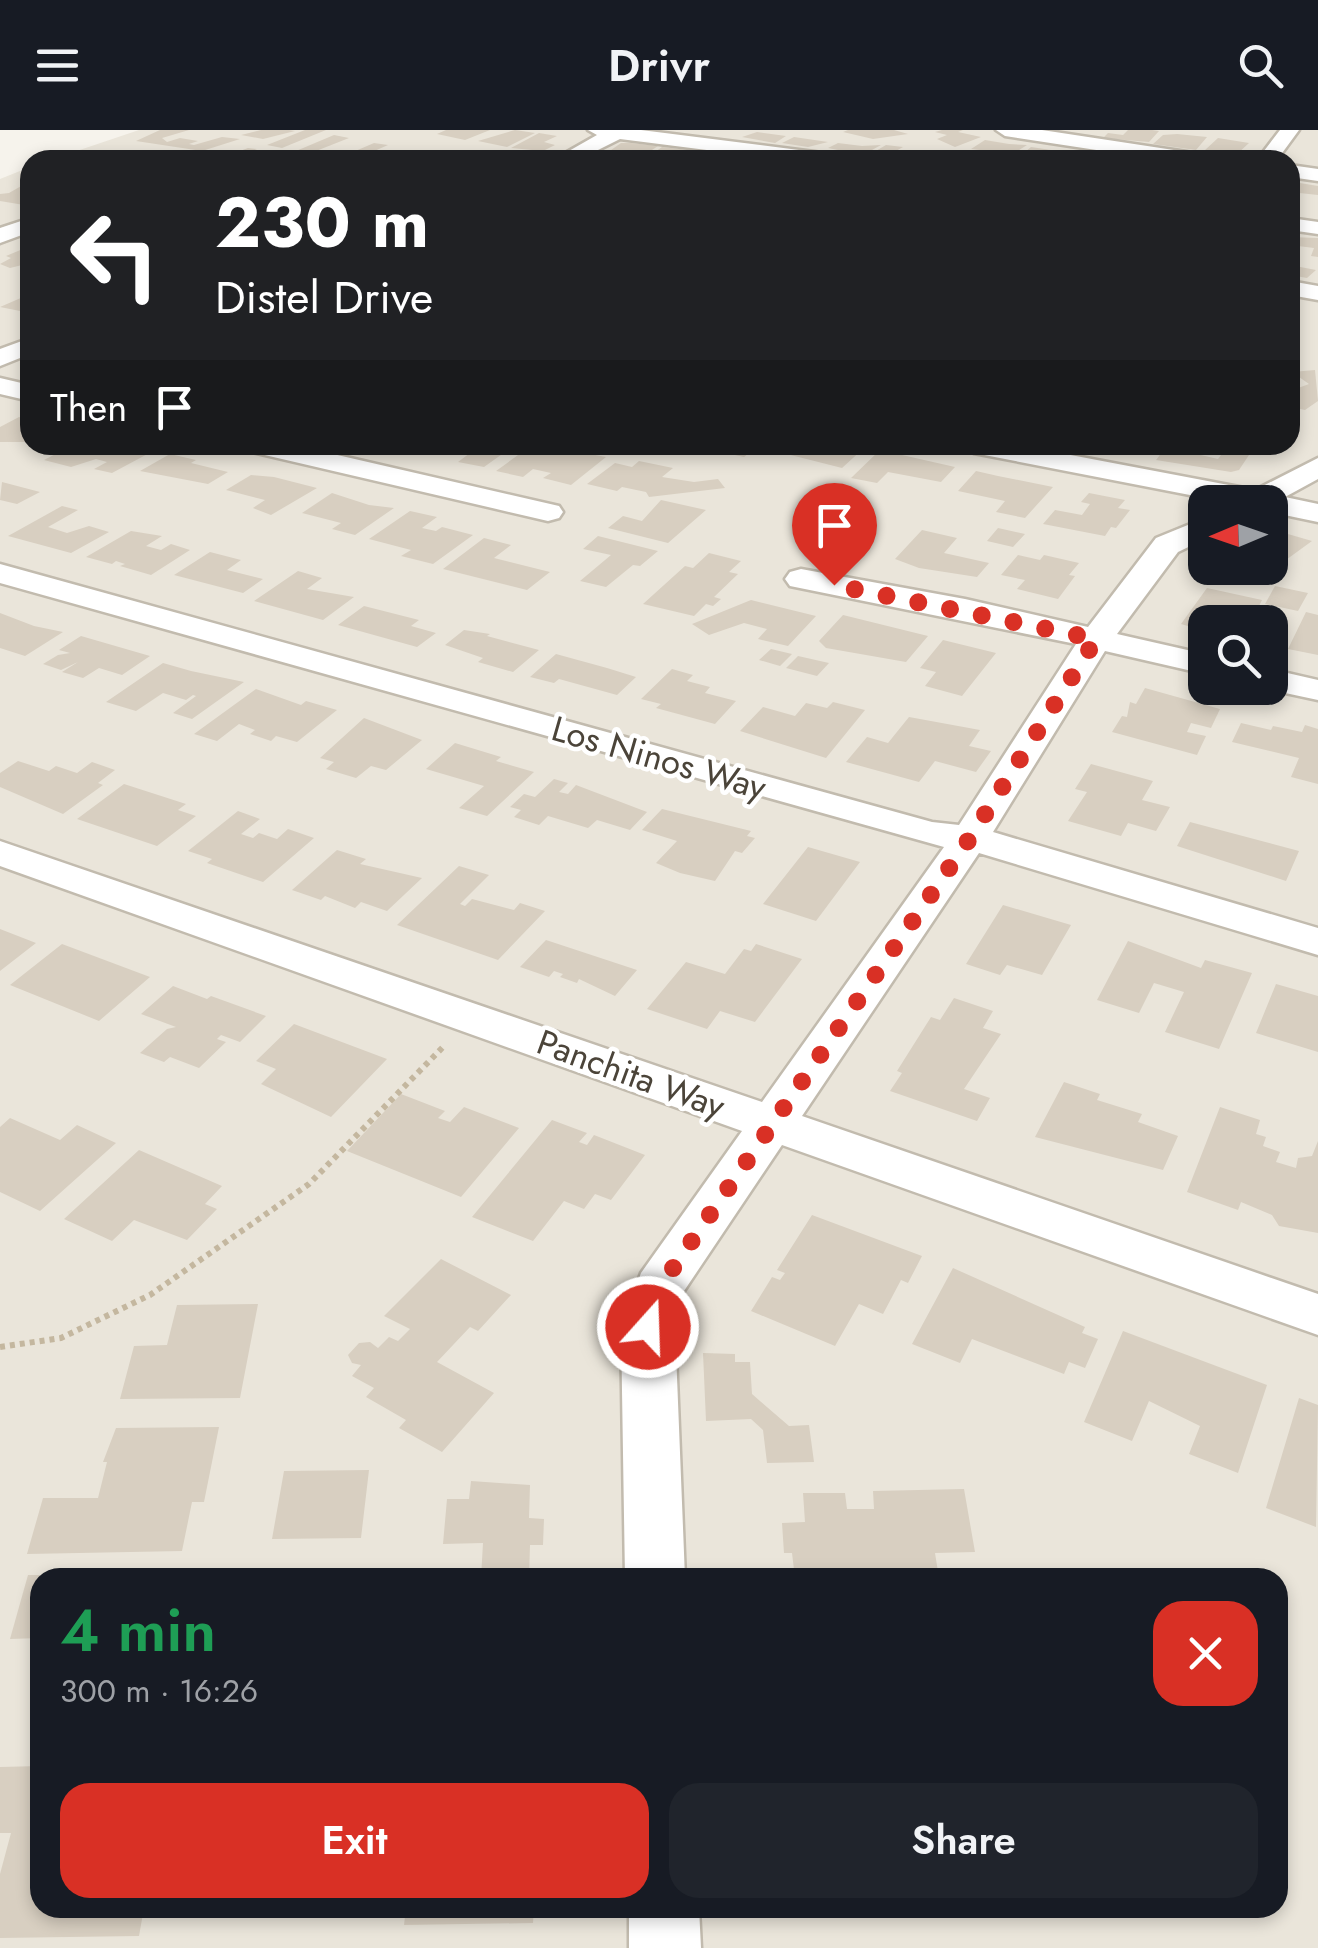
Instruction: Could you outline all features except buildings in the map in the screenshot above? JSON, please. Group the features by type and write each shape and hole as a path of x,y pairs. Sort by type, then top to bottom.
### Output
{"street":[{"path":"598,130 758,150"},
{"path":"1005,130 1090,150"},
{"path":"1275,150 1290,130"},
{"path":"583,150 621,131"},
{"path":"301,455 548,512"},
{"path":"1025,455 1188,487"},
{"path":"1288,486 1318,467"},
{"path":"1288,507 1318,514"},
{"path":"654,1568 648,1327 651,1306 660,1287 970,838 1096,639 1167,545 1188,535"},
{"name":"Los Ninos Way","path":"0,573 928,834 970,838 1318,942"},
{"path":"801,579 965,609 1188,660"},
{"path":"1288,683 1318,690"},
{"name":"Panchita Way","path":"0,853 1318,1315"},
{"path":"664,1918 665,1948"}],"path":[{"path":"0,1347 61,1338 150,1295 309,1184 472,1017"}],"shaded area":[{"path":"139,130 1318,130 1318,1948 0,1948 0,179 20,171 20,455 1300,455 1300,150 80,150"}],"route":[{"path":"648,1327 651,1306 660,1287 970,838 1096,639 834,585"}]}
